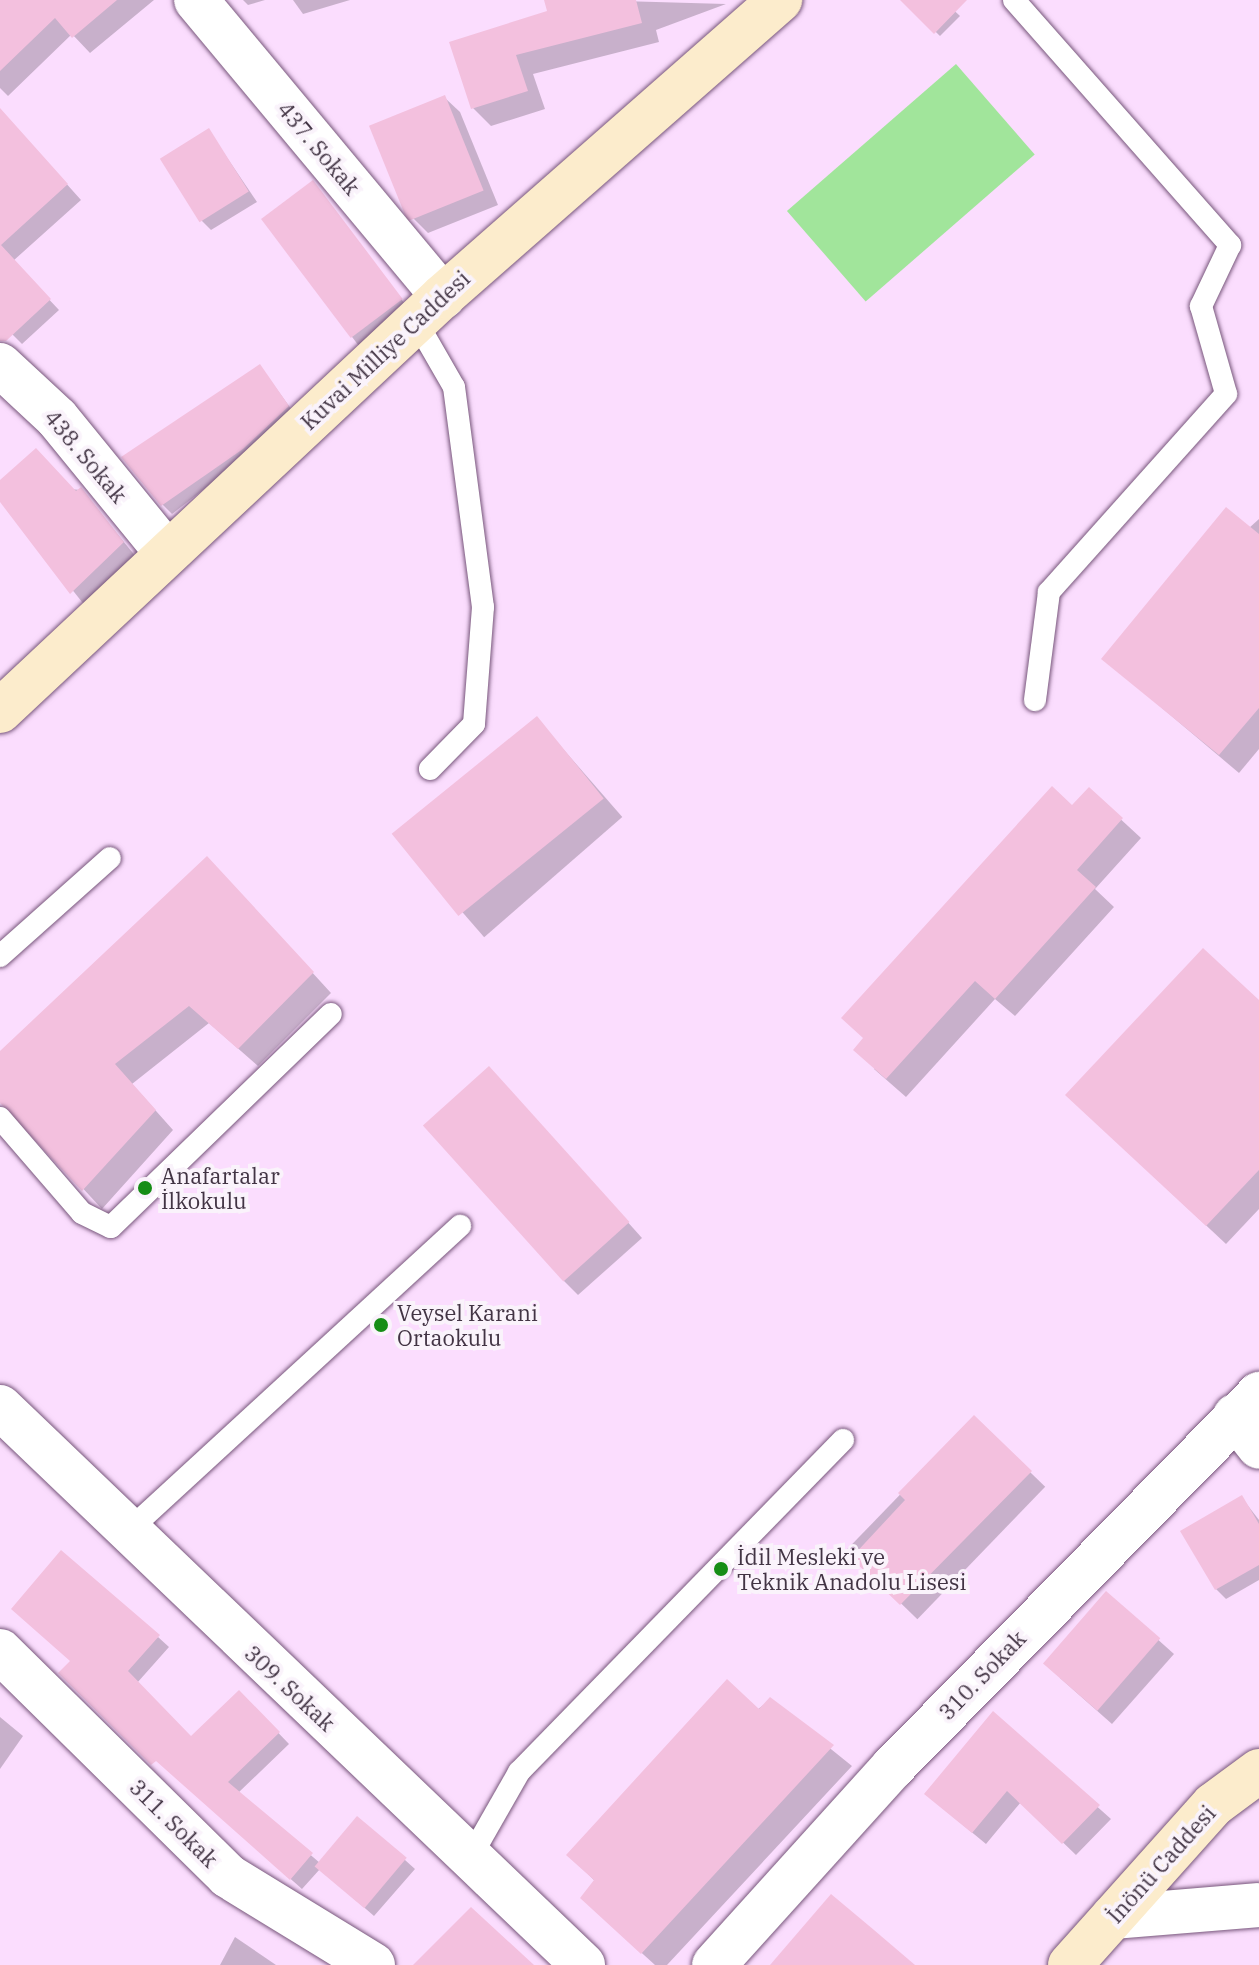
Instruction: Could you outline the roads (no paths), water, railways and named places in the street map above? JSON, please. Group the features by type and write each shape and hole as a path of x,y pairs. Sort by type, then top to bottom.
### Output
{"street":[{"name":"437. Sokak","path":"196,0 429,308"},
{"name":"Kuvai Milliye Caddesi","path":"0,711 429,308 780,0"},
{"name":"438. Sokak","path":"0,365 57,418 167,553"},
{"name":"309. Sokak","path":"0,1407 126,1533 583,1965"},
{"name":"310. Sokak","path":"714,1965 893,1767 1251,1419"},
{"name":"311. Sokak","path":"0,1651 228,1876 373,1965"},
{"name":"İnönü Caddesi","path":"1070,1965 1213,1805 1259,1771"},
{"path":"1113,1917 1259,1905"}],"lane":[{"path":"1014,0 1230,245 1201,306 1226,394 1049,592 1035,700"},
{"path":"429,308 454,387 483,607 474,724 430,769"},
{"path":"0,956 110,858"},
{"path":"0,1118 82,1213 111,1227 331,1014"},
{"path":"126,1533 460,1226"},
{"path":"470,1858 519,1772 843,1440"}],"place":[{"name":"Anafartalar İlkokulu","path":"145,1188"},
{"name":"Veysel Karani Ortaokulu","path":"381,1325"},
{"name":"İdil Mesleki ve Teknik Anadolu Lisesi","path":"721,1569"}]}
